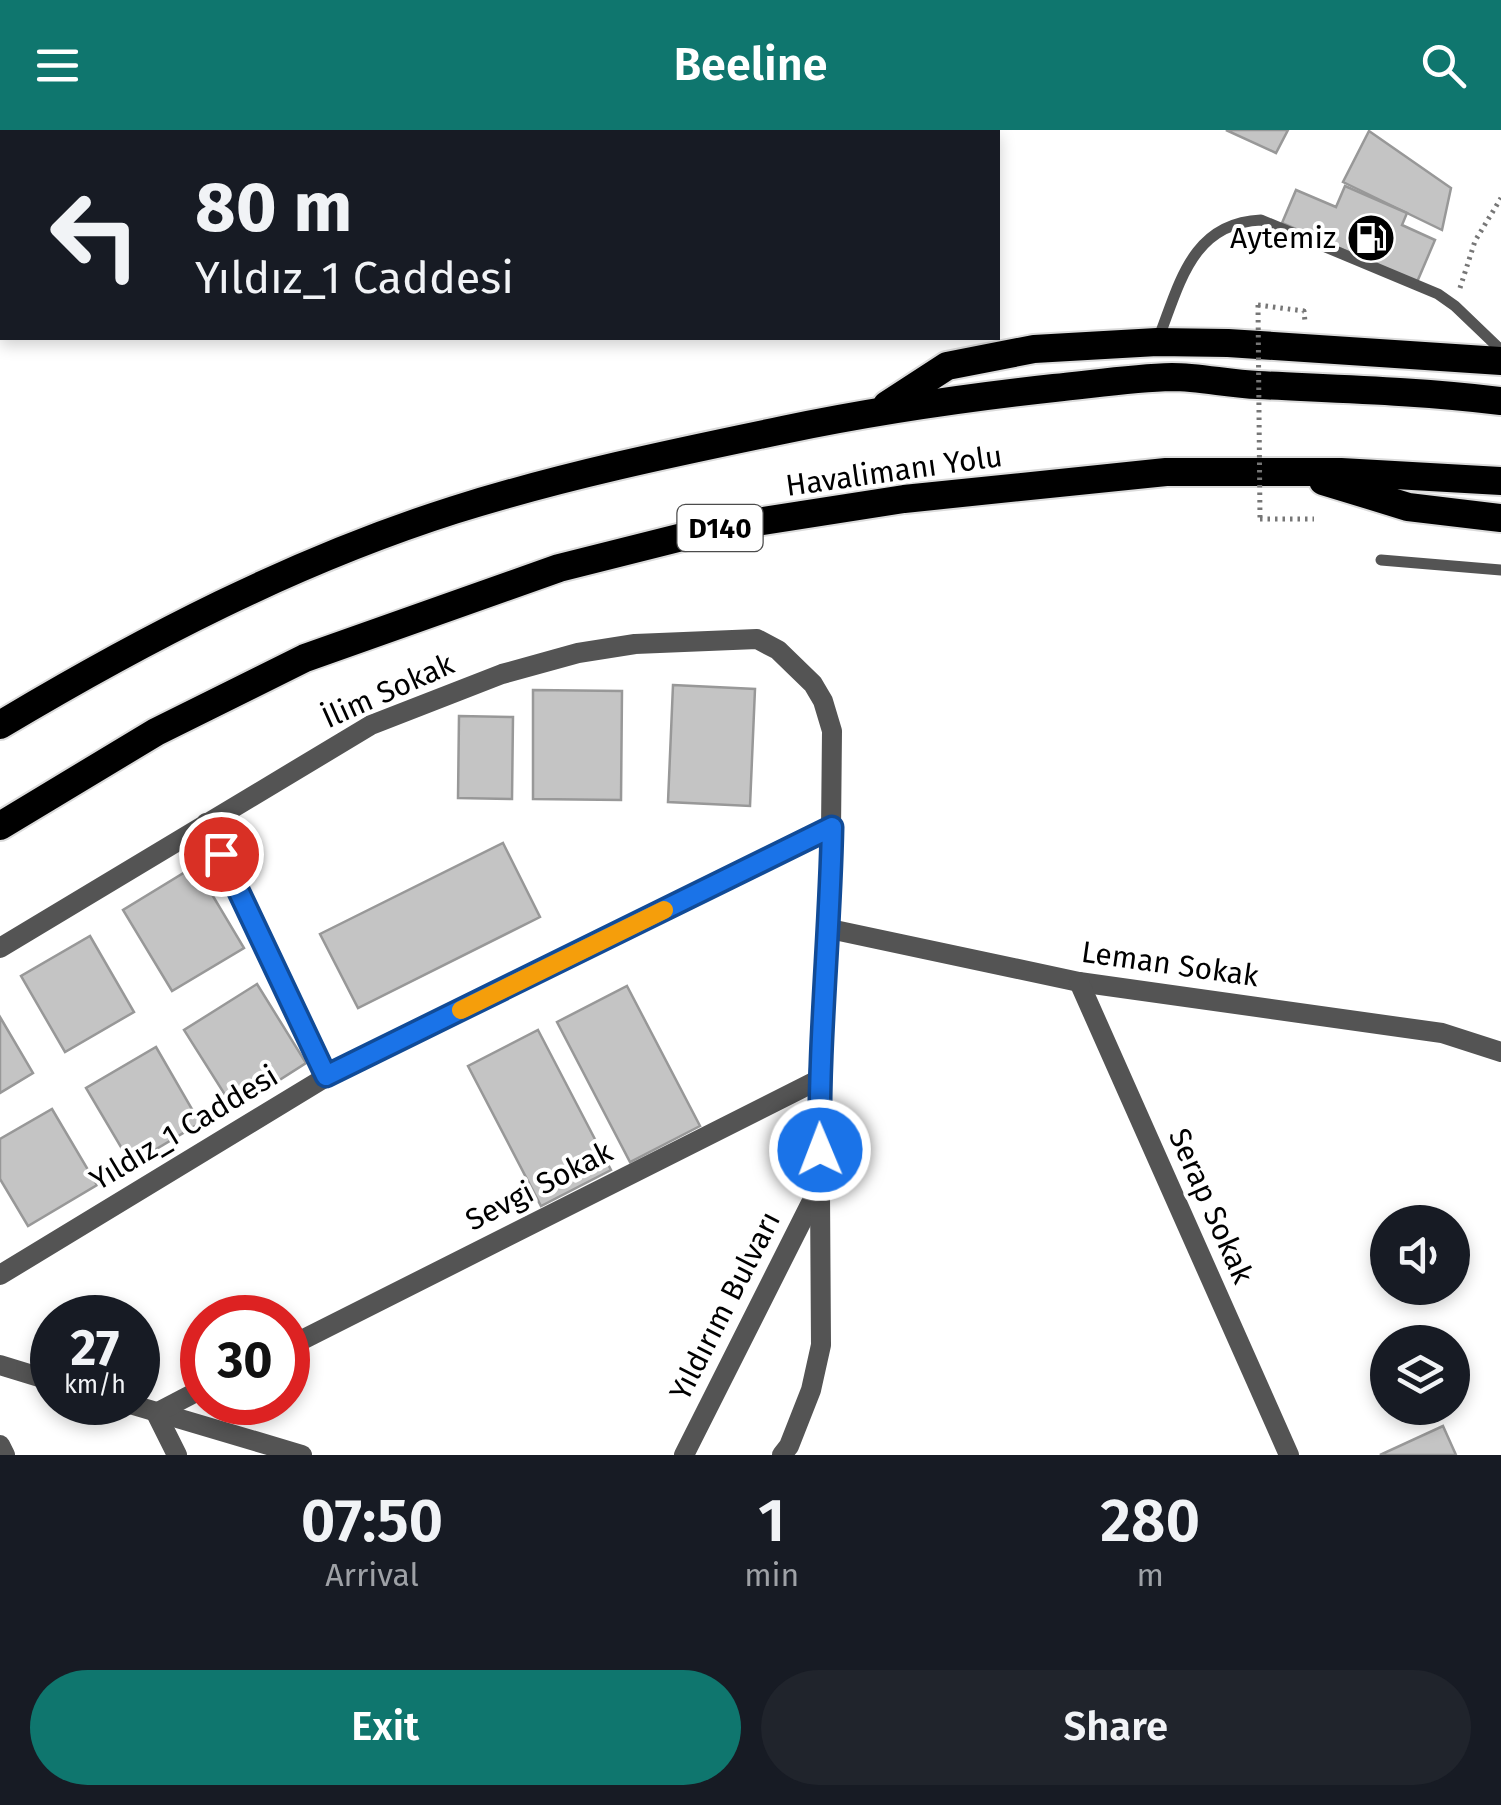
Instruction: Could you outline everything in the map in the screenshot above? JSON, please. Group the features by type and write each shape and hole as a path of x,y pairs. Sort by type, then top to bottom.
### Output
{"highway":[{"path":"880,410 947,366 1034,349 1157,342 1228,343 1501,361"},
{"name":"Havalimanı Yolu","path":"0,725 95,668 243,594 349,548 454,510 586,473 880,410 1126,379 1178,377 1232,384 1436,393 1501,401"},
{"name":"Havalimanı Yolu","path":"0,826 156,732 306,658 559,568 718,528 904,499 1166,472 1293,472 1501,481"},
{"path":"1293,472 1408,507 1501,518"}],"street":[{"name":"İlim Sokak","path":"0,948 371,725 502,674 578,653 635,644 756,639 798,665 823,701"},
{"name":"Yıldırım Bulvarı","path":"782,1455 811,1390 821,1345 818,1080 830,930 832,827 832,731 823,701"},
{"path":"206,823 326,1076"},
{"name":"Yıldız_1 Caddesi","path":"0,1275 326,1076 832,827"},
{"name":"Leman Sokak","path":"830,930 1079,982 1442,1033 1501,1052"},
{"name":"Serap Sokak","path":"1079,982 1289,1455"},
{"name":"Sevgi Sokak","path":"310,1335 818,1080"},
{"name":"Yıldırım Bulvarı","path":"684,1455 820,1184"},
{"path":"0,1365 30,1374"},
{"path":"160,1413 302,1455"},
{"path":"160,1420 177,1455"},
{"path":"0,1445 6,1455"}],"lane":[{"path":"1157,342 1191,255 1217,232 1242,221 1261,220 1438,294 1501,350"},
{"path":"1381,560 1501,570"}],"path":[{"path":"1455,306 1474,241 1501,198"},
{"path":"1304,311 1258,305 1260,518 1314,519"}],"building":[{"path":"1226,130 1288,130 1276,153"},
{"path":"1369,131 1451,188 1442,230 1343,182"},
{"path":"1345,186 1407,213 1402,225 1435,240 1417,282 1282,223 1296,190 1336,207"},
{"path":"673,685 755,689 750,806 668,802"},
{"path":"533,690 622,691 621,800 533,799"},
{"path":"459,716 513,717 512,799 458,798"},
{"path":"503,843 540,917 358,1008 320,934"},
{"path":"195,866 244,948 172,991 123,910"},
{"path":"90,936 134,1012 65,1052 21,976"},
{"path":"257,984 306,1063 234,1109 184,1030"},
{"path":"627,986 700,1126 630,1162 557,1022"},
{"path":"0,1017 33,1073 0,1093"},
{"path":"538,1030 611,1170 541,1206 468,1066"},
{"path":"156,1047 200,1123 131,1164 86,1088"},
{"path":"52,1109 97,1185 28,1226 0,1179 0,1139"},
{"path":"1443,1426 1456,1455 1380,1455"}],"slow traffic":[{"path":"461,1010 664,910"}],"place":[{"name":"Aytemiz","path":"1371,238"}],"route":[{"path":"221,854 326,1076 832,827 830,930 818,1080 820,1150"}]}
